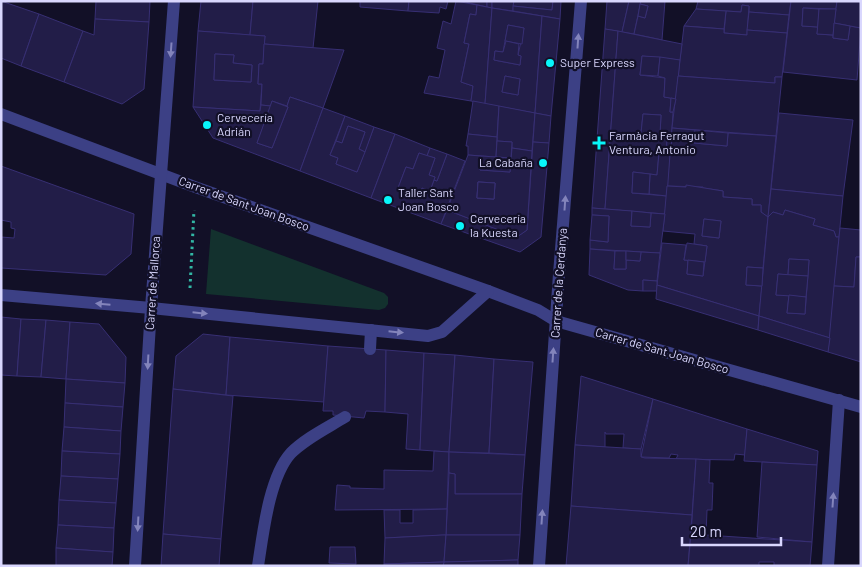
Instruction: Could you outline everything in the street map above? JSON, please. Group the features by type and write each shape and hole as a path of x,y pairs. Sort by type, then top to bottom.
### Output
{"street":[{"name":"Carrer de Mallorca","path":"136,566 151,308 174,1"},
{"name":"Carrer de la Cerdanya","path":"539,566 581,1"},
{"name":"Carrer de Sant Joan Bosco","path":"1,114 195,187 488,291 538,310 556,322 861,407"},
{"path":"1,295 428,336 442,332 488,291"},
{"path":"370,349 371,330"},
{"path":"828,566 839,400"},
{"path":"258,566 264,526 278,473 291,454 308,439 345,417"}],"path":[{"path":"190,312 195,187"}],"green space":[{"path":"211,229 384,293 388,297 388,304 385,308 379,310 206,294"}],"building":[{"path":"1,1 39,14 21,66 1,58"},
{"path":"96,1 150,1 149,22 95,19"},
{"path":"201,1 253,1 250,35 198,31"},
{"path":"253,1 318,1 313,48 264,44 265,36 250,35"},
{"path":"360,1 409,1 408,11 360,7"},
{"path":"409,1 448,1 446,9 440,7 439,13 408,11"},
{"path":"456,1 477,5 476,15 470,14 464,43 469,44 461,82 473,86 471,101 424,93 429,76 439,78 445,50 437,48 443,21 451,24"},
{"path":"461,1 487,1 487,7"},
{"path":"487,1 492,1 492,8 487,7"},
{"path":"492,1 514,1 513,11 492,8"},
{"path":"514,1 553,1 552,10 513,6"},
{"path":"553,1 561,1 560,19 513,11 513,6 552,10"},
{"path":"607,1 629,1 622,32 605,29"},
{"path":"629,1 641,1 634,34 622,32"},
{"path":"641,1 665,1 662,40 634,34 638,16 645,18 648,6 640,4"},
{"path":"698,1 791,1 789,15 749,12 749,6 742,5 741,12 696,9"},
{"path":"791,1 837,1 836,9 803,8 802,26 818,27 817,34 833,35 833,38 848,40 850,26 861,28 857,80 783,72"},
{"path":"837,1 861,1 861,28 834,23"},
{"path":"640,4 648,6 645,18 638,16"},
{"path":"477,5 492,8 485,104 471,101 473,86 461,82 469,44 464,43 470,14 476,15"},
{"path":"742,5 749,6 747,35 724,33 726,11 741,12"},
{"path":"492,8 542,16 535,113 485,104","holes":["508,25 524,28 518,55 521,56 520,65 494,60 495,51 503,52","505,76 520,79 518,95 502,92"]},
{"path":"803,8 819,9 818,27 802,26"},
{"path":"696,9 726,11 724,29 684,26"},
{"path":"819,9 836,9 833,35 817,34"},
{"path":"749,12 789,15 787,33 747,30"},
{"path":"39,14 83,31 64,82 21,66"},
{"path":"542,16 560,19 551,116 535,113"},
{"path":"95,19 149,22 144,89 122,104 64,82 83,31 94,35"},
{"path":"834,23 850,26 848,40 833,38"},
{"path":"508,25 524,28 522,44 505,41"},
{"path":"684,26 724,29 724,33 747,35 747,30 787,33 782,77 775,77 775,83 678,76"},
{"path":"605,29 618,31 605,209 592,208"},
{"path":"198,31 265,36 263,64 259,64 258,84 262,84 260,111 193,107","holes":["215,54 234,55 233,63 252,65 251,82 214,80"]},
{"path":"618,31 682,44 680,60 642,56 640,75 665,78 664,97 671,98 670,112 673,112 672,139 667,140 666,153 659,153 657,175 633,172 632,193 667,196 665,214 605,209","holes":["643,114 661,115 660,135 641,133"]},
{"path":"506,41 519,44 518,55 521,56 520,65 494,60 495,51 503,52"},
{"path":"264,44 344,50 323,108 290,97 287,106 272,101 271,106 261,105 262,84 258,84 259,64 263,64"},
{"path":"215,54 234,55 233,63 252,65 251,82 214,80"},
{"path":"642,56 660,57 658,76 640,75"},
{"path":"660,57 680,60 676,99 664,97 665,78 658,76"},
{"path":"505,76 520,79 518,95 502,92"},
{"path":"678,76 775,83 775,77 782,77 776,136 672,128"},
{"path":"290,97 323,108 300,171 213,138 193,107 260,111 261,105 271,106 257,143 272,148"},
{"path":"671,98 676,99 673,112 670,112"},
{"path":"272,101 288,107 272,148 257,143"},
{"path":"473,101 499,106 497,137 468,134"},
{"path":"499,106 535,113 532,151 512,148 512,142 497,141"},
{"path":"323,108 345,116 330,155 338,158 336,164 357,172 374,127 395,134 371,198 300,171"},
{"path":"535,113 551,116 549,143 533,142"},
{"path":"779,113 853,120 843,196 771,189"},
{"path":"643,114 661,115 660,135 641,133"},
{"path":"345,116 374,127 365,152 359,149 365,132 348,126 342,143 336,141"},
{"path":"348,126 365,132 359,149 365,152 357,172 336,164 338,158 330,155 336,141 342,143"},
{"path":"672,128 695,130 694,143 727,146 728,133 776,136 768,217 761,212 761,205 752,205 752,199 723,197 723,191 703,187 667,186"},
{"path":"695,130 728,133 727,146 694,143"},
{"path":"395,134 430,148 427,156 419,153 413,169 406,167 398,188 419,195 422,188 430,191 434,180 437,181 447,154 465,161 441,224 371,198"},
{"path":"468,134 497,137 496,157 468,155 468,146 466,146"},
{"path":"672,139 670,154 666,153 667,140"},
{"path":"497,141 512,142 511,158 496,157"},
{"path":"533,142 549,143 541,237 520,252 441,224 447,210 517,237 527,230"},
{"path":"430,148 447,154 437,181 434,180 435,177 429,175 435,158 427,156"},
{"path":"512,148 532,151 527,230 517,237 447,210 468,155 481,156 480,170 510,172","holes":["478,182 495,183 494,199 477,198"]},
{"path":"419,153 435,158 429,175 435,177 430,191 422,188 419,195 398,188 406,167 413,169"},
{"path":"659,153 670,154 667,196 649,194 650,174 657,175"},
{"path":"481,156 511,158 510,172 480,170"},
{"path":"1,166 134,214 131,254 106,275 1,268 1,237 14,238 15,229 11,228 11,222 1,220"},
{"path":"633,172 650,174 649,194 632,193"},
{"path":"478,182 495,183 494,199 477,198"},
{"path":"478,182 495,183 494,199 477,198"},
{"path":"686,185 723,191 723,197 752,199 752,205 761,205 761,212 768,217 763,268 747,267 746,285 762,286 759,316 657,285 662,243 686,245 684,260 688,260 687,274 703,276 707,246 694,244 695,234 663,231 667,186 686,187","holes":["704,219 721,221 719,238 702,236"]},
{"path":"771,189 843,196 839,237 836,237 834,231 813,225 815,219 785,210 783,215 773,212 768,217"},
{"path":"592,208 632,211 631,226 650,227 651,213 665,214 660,253 590,249 590,240 608,242 609,216 592,215"},
{"path":"785,210 815,219 813,225 834,231 836,237 839,237 830,338 759,316 768,217 773,212 783,215","holes":["789,259 809,260 805,314 787,313 789,295 776,295 778,274 788,275"]},
{"path":"632,211 651,213 650,227 631,226"},
{"path":"592,215 609,216 608,242 590,240"},
{"path":"704,219 721,221 719,238 702,236"},
{"path":"840,228 861,230 861,257 856,257 854,287 834,286"},
{"path":"687,243 707,246 705,262 684,260"},
{"path":"590,249 615,251 614,269 626,269 626,260 640,261 641,252 660,253 657,281 643,280 643,291 628,290 589,275"},
{"path":"615,251 626,251 626,269 614,269"},
{"path":"626,251 641,252 640,261 626,260"},
{"path":"856,257 861,257 861,362 828,352 834,286 854,287"},
{"path":"789,259 809,260 808,276 788,275"},
{"path":"688,260 704,262 703,276 687,274"},
{"path":"747,267 763,268 762,286 746,285"},
{"path":"778,274 808,276 806,297 776,295"},
{"path":"643,280 657,281 657,291 643,291"},
{"path":"657,285 759,316 758,330 656,299"},
{"path":"789,295 806,297 805,314 787,313"},
{"path":"759,316 830,338 828,352 758,330"},
{"path":"1,317 21,319 17,376 1,375"},
{"path":"21,319 46,320 41,377 17,376"},
{"path":"46,320 70,322 66,379 41,377"},
{"path":"70,322 99,324 126,357 125,383 66,379"},
{"path":"203,334 230,337 226,395 173,389 176,356"},
{"path":"230,337 328,346 324,402 226,395"},
{"path":"328,346 386,350 385,412 366,411 364,418 333,415 333,411 323,411"},
{"path":"386,350 424,353 420,450 406,449 408,414 385,412"},
{"path":"424,353 455,355 449,452 420,450"},
{"path":"455,355 494,359 489,453 449,452"},
{"path":"494,359 533,362 525,455 489,453"},
{"path":"581,376 653,399 641,449 623,448 624,434 606,434 605,432 605,447 575,445"},
{"path":"66,379 125,383 123,407 65,403"},
{"path":"173,389 233,396 221,539 163,534"},
{"path":"653,399 747,429 745,455 735,454 734,460 676,459 678,455 671,454 669,458 641,457"},
{"path":"65,403 123,407 121,431 64,427"},
{"path":"64,427 121,431 120,454 62,451"},
{"path":"747,429 818,451 817,465 744,461"},
{"path":"575,445 641,449 641,457 645,458 696,459 692,515 571,506"},
{"path":"62,451 120,454 118,479 61,476"},
{"path":"434,451 449,452 447,509 335,510 337,485 350,486 350,488 384,489 384,470 433,471"},
{"path":"449,452 525,455 522,494 455,494 455,474 449,473"},
{"path":"696,459 710,460 709,483 713,483 712,510 707,510 706,535 691,534"},
{"path":"762,462 817,465 812,542 757,537"},
{"path":"449,473 455,474 455,494 522,494 520,535 446,535"},
{"path":"61,476 118,479 116,503 59,500"},
{"path":"59,500 116,503 114,528 58,525"},
{"path":"571,506 692,515 688,566 566,566"},
{"path":"447,509 446,535 385,538 384,510 400,510 400,523 413,523 413,510"},
{"path":"58,525 114,528 113,552 56,548"},
{"path":"163,534 221,539 219,566 161,566"},
{"path":"691,534 812,542 810,566 774,566 774,562 759,562 759,566 688,566"},
{"path":"446,535 444,562 384,564 385,538"},
{"path":"446,535 520,535 518,560 444,562"},
{"path":"330,547 355,547 356,564 329,563"},
{"path":"56,548 113,552 112,566 56,566"},
{"path":"518,560 518,566 443,566 444,562"},
{"path":"444,562 443,566 384,566 384,564"}],"place":[{"name":"Super Express","path":"550,63"},
{"name":"Cervecería Adrián","path":"207,125"},
{"name":"Farmàcia Ferragut Ventura, Antonio","path":"599,143"},
{"name":"La Cabaña","path":"543,163"},
{"name":"Taller Sant Joan Bosco","path":"388,200"},
{"name":"Cervecería la Kuesta","path":"460,226"}]}
